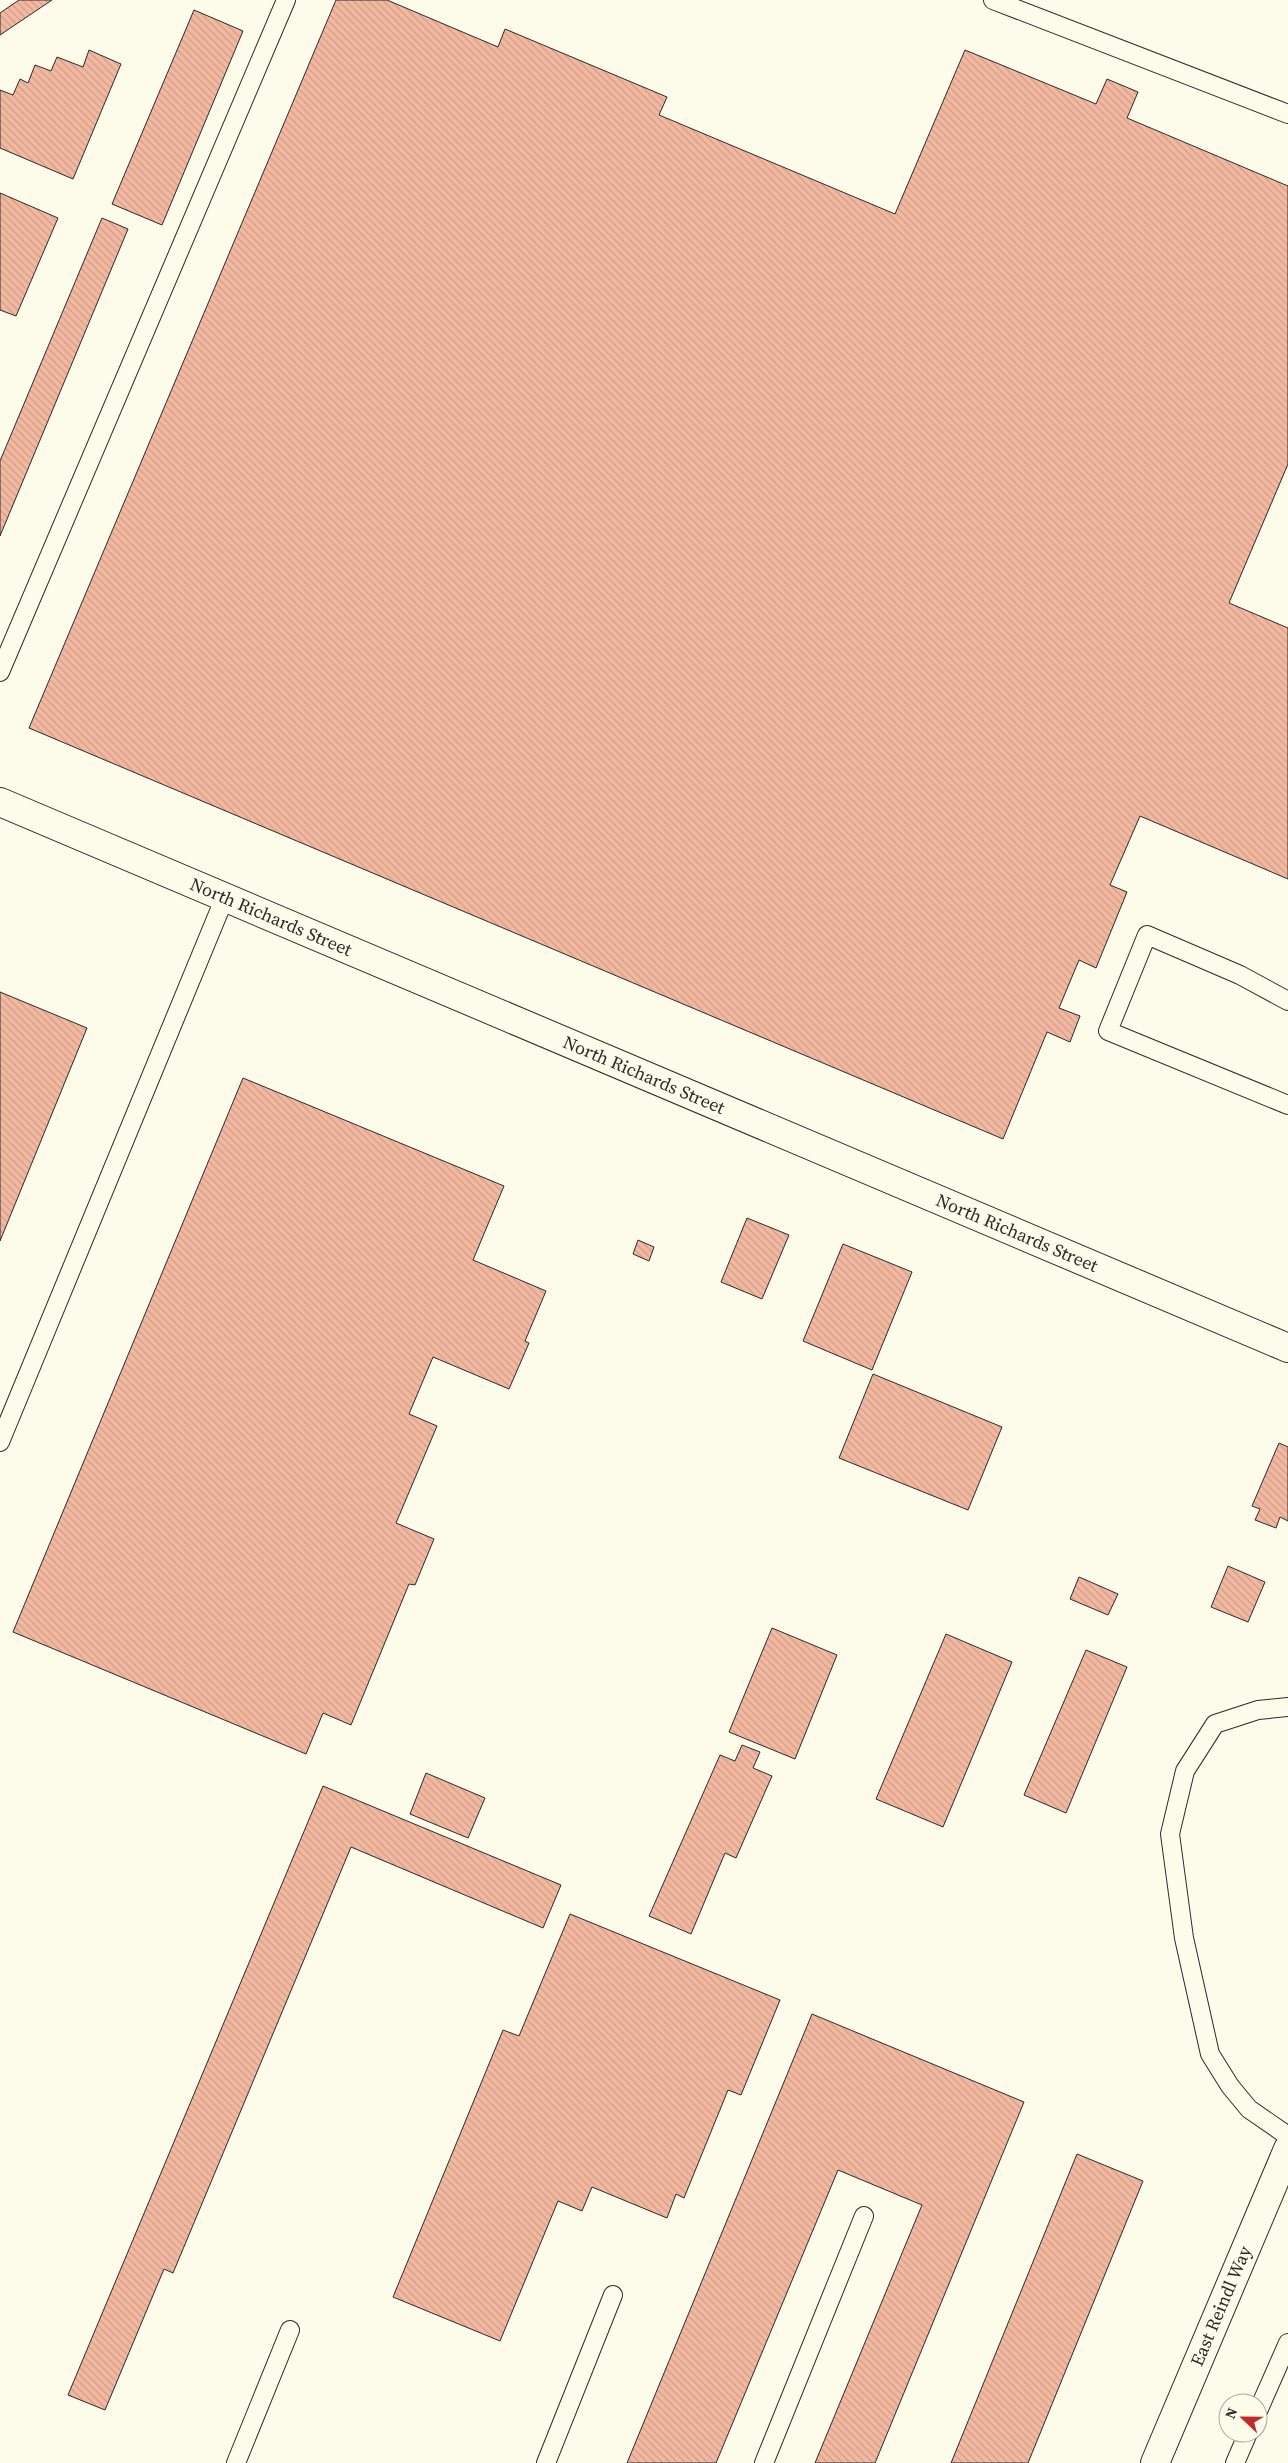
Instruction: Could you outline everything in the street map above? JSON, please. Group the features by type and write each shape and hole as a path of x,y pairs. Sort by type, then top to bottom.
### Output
{"street":[{"name":"North Richards Street","path":"0,802 1288,1348"},
{"name":"East Reindl Way","path":"1155,2463 1288,2149"}],"lane":[{"path":"0,672 286,0"},
{"path":"993,0 1288,114"},
{"path":"0,1442 225,897"},
{"path":"1288,1001 1240,975 1147,935 1108,1031 1288,1105"},
{"path":"1288,1707 1258,1710 1216,1724 1185,1771 1170,1834 1184,1938 1210,2054 1230,2086 1249,2109 1288,2136"},
{"path":"764,2463 864,2216"},
{"path":"546,2463 612,2294"},
{"path":"236,2463 290,2330"},
{"path":"1266,2393 1288,2343"},
{"path":"1235,2463 1244,2443"}],"building":[{"path":"19,0 52,0 0,35 0,13"},
{"path":"336,0 387,0 498,47 505,29 667,97 659,115 895,214 965,50 1096,104 1107,79 1138,92 1127,118 1288,186 1288,464 1229,603 1288,628 1288,879 1140,816 1110,885 1127,892 1096,968 1079,960 1059,1008 1080,1016 1070,1042 1047,1032 1003,1139 29,728"},
{"path":"194,10 243,31 162,225 112,204"},
{"path":"89,50 121,64 73,179 0,148 0,90 13,95 20,79 28,83 35,65 51,71 57,57 83,67"},
{"path":"0,193 58,218 16,316 0,310"},
{"path":"102,218 128,229 0,536 0,461"},
{"path":"0,992 87,1028 0,1241"},
{"path":"243,1078 504,1186 473,1260 546,1291 525,1341 529,1343 509,1389 433,1357 409,1414 437,1426 396,1523 434,1539 415,1585 409,1584 351,1725 323,1713 306,1754 13,1632"},
{"path":"747,1218 789,1235 762,1299 721,1282"},
{"path":"638,1240 654,1247 649,1261 633,1254"},
{"path":"843,1244 912,1272 872,1370 803,1341"},
{"path":"873,1374 1002,1427 968,1510 839,1458"},
{"path":"1279,1443 1288,1447 1288,1521 1280,1517 1276,1528 1255,1520 1260,1509 1252,1506"},
{"path":"1228,1566 1265,1582 1248,1622 1211,1607"},
{"path":"1079,1577 1118,1594 1108,1615 1070,1599"},
{"path":"772,1628 837,1655 795,1759 729,1732"},
{"path":"946,1634 1012,1662 943,1827 876,1799"},
{"path":"1086,1650 1127,1667 1066,1813 1024,1795"},
{"path":"742,1745 760,1752 753,1768 772,1776 736,1858 725,1853 691,1934 649,1916 720,1755 735,1761"},
{"path":"426,1773 485,1798 468,1838 410,1814"},
{"path":"323,1786 561,1885 543,1928 351,1847 173,2273 164,2269 105,2410 68,2395"},
{"path":"570,1914 780,2000 741,2095 728,2090 684,2198 676,2194 667,2218 592,2187 582,2211 558,2201 500,2341 393,2297 503,2030 519,2036"},
{"path":"812,2014 1024,2102 875,2463 815,2463 922,2205 838,2170 716,2463 627,2463"},
{"path":"1077,2154 1143,2181 1028,2463 951,2463"}]}
